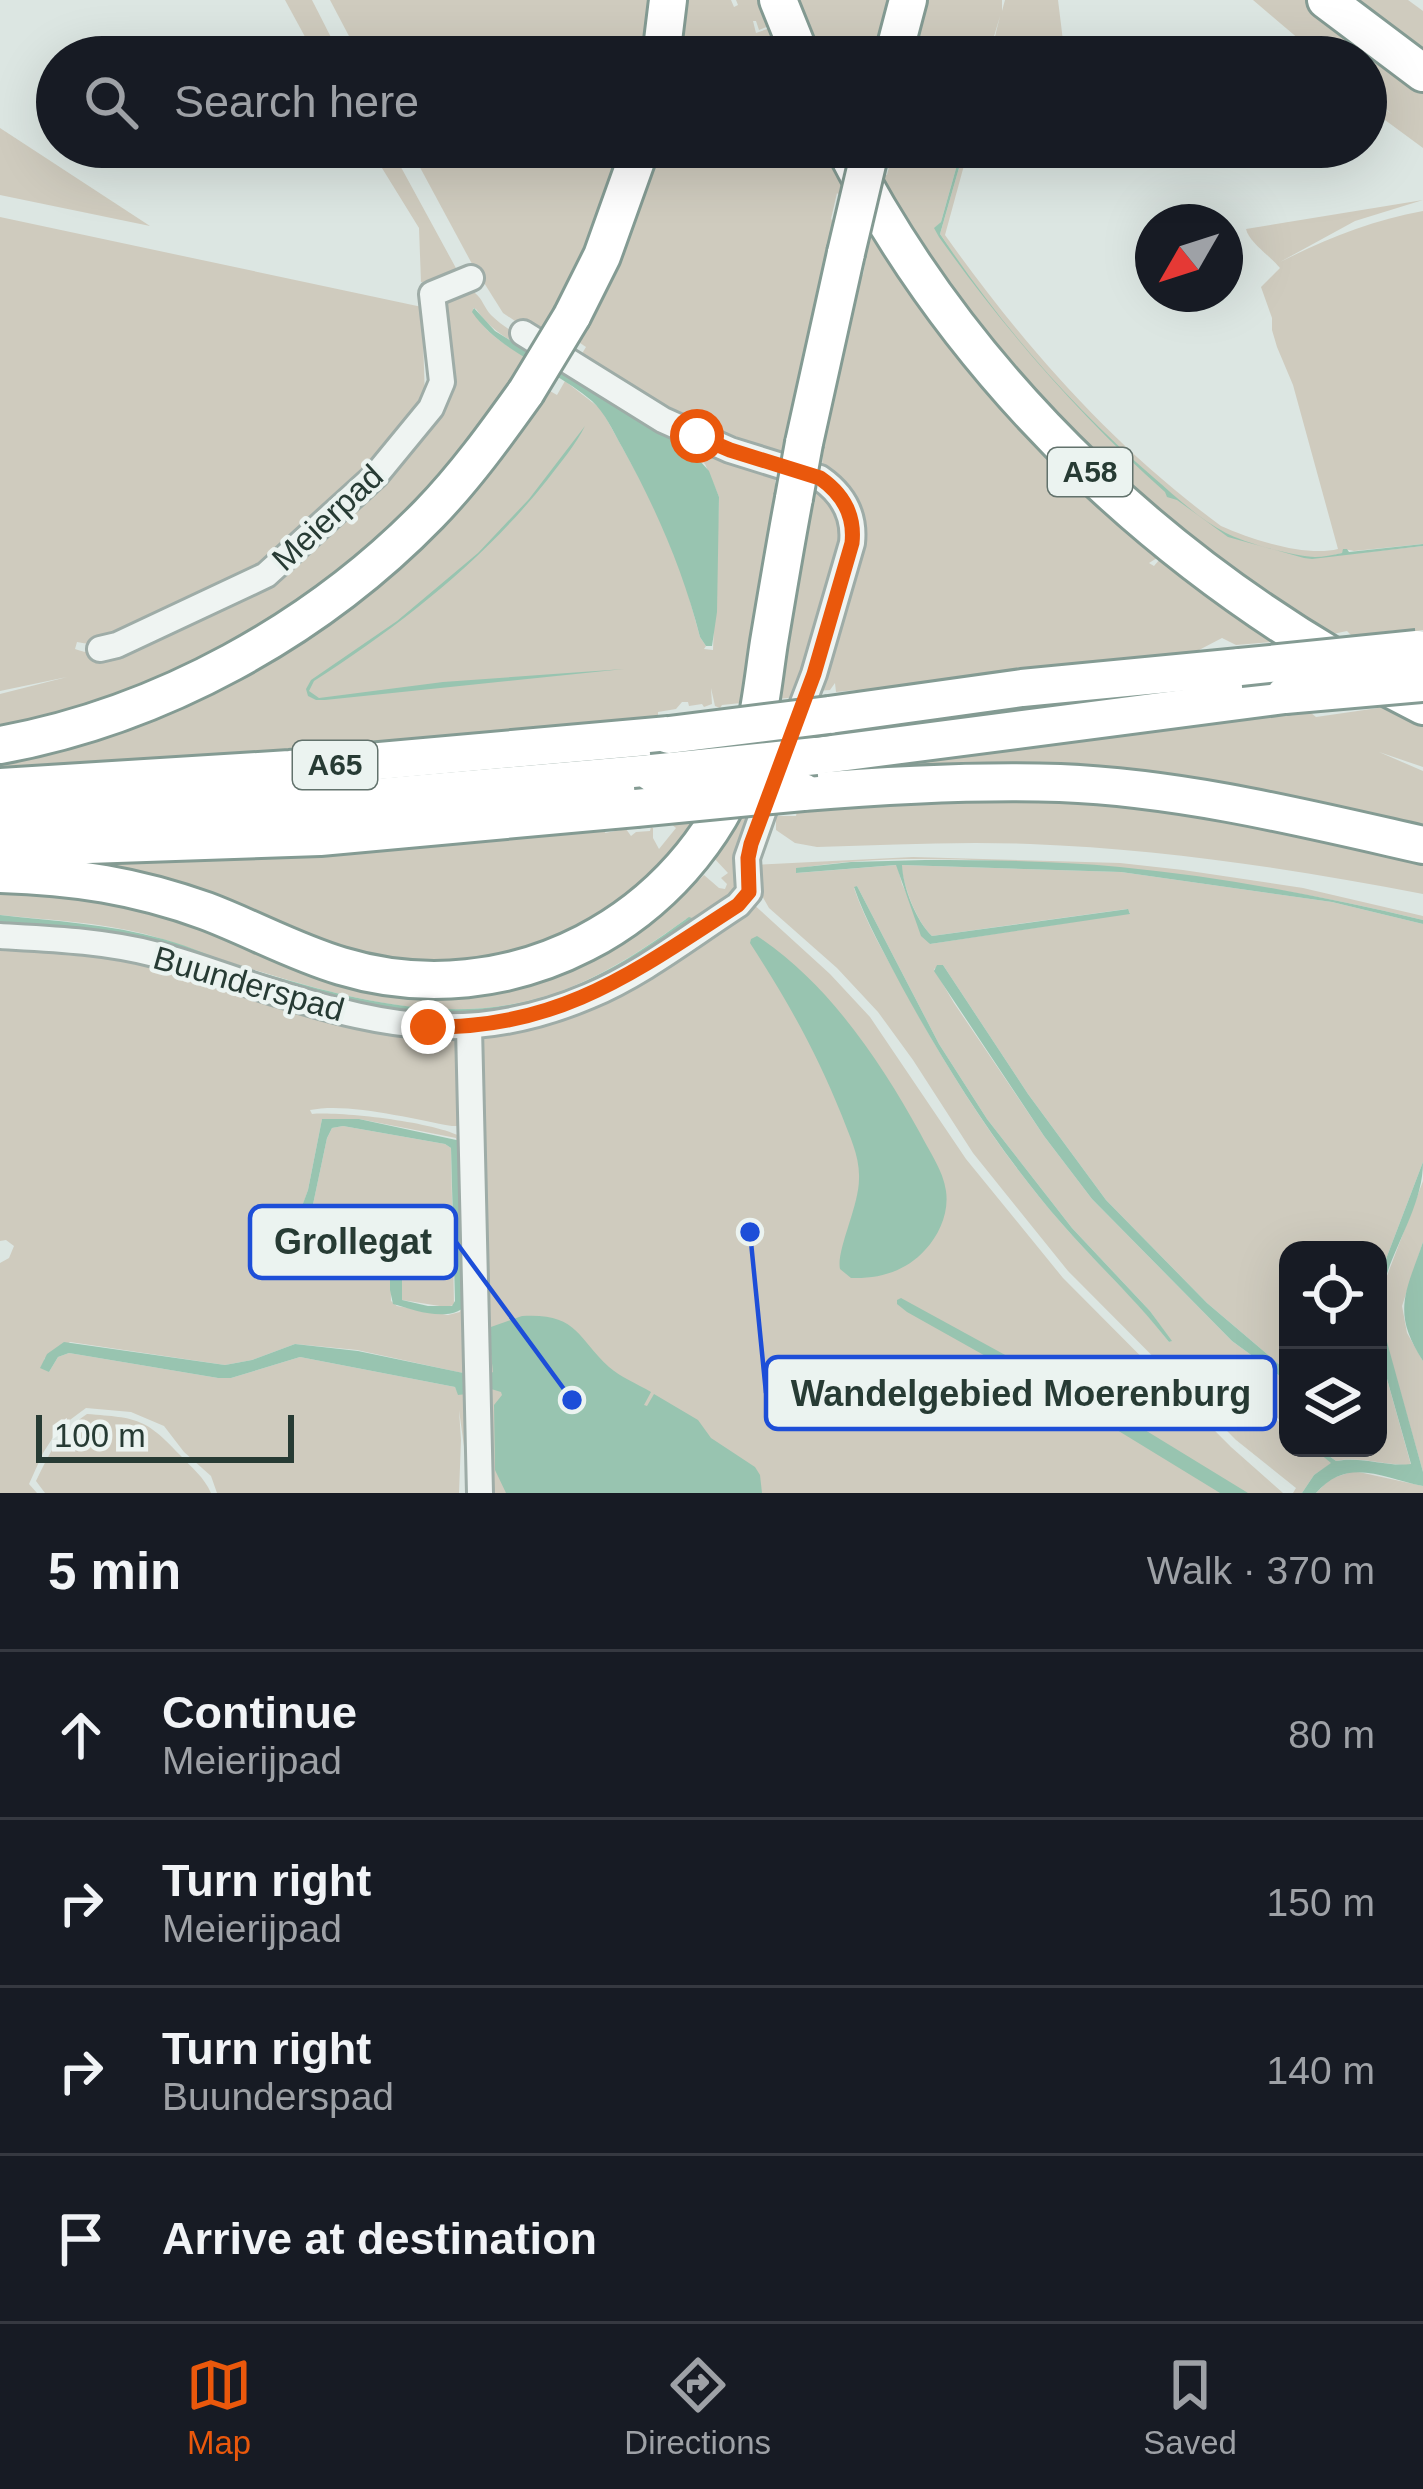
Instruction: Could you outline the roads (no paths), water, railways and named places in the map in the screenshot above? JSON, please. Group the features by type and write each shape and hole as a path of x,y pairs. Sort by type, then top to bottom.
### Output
{"highway":[{"path":"664,36 668,0"},
{"path":"778,0 793,36"},
{"path":"899,36 908,0"},
{"path":"1326,0 1374,36"},
{"path":"1387,46 1423,73"},
{"path":"0,745 75,727 194,682 315,610 372,567 429,514 482,454 526,392 602,256 633,168"},
{"name":"A58","path":"856,168 931,288 996,373 1064,448 1205,573 1284,628 1423,706"},
{"path":"0,874 104,881 140,890 328,962 424,980 484,976 566,952 617,925 660,892 696,852 727,803 746,759 758,715 804,443 866,168"},
{"name":"A65","path":"0,787 290,769 669,735 1022,688 1240,667 1421,660"},
{"name":"A65","path":"0,818 297,804 816,756 1285,695 1421,660"},
{"name":"A65","path":"0,848 320,837 941,782 1065,783 1199,797 1423,845"}],"street":[{"name":"Meierpad","path":"100,649 266,575 376,476 430,409 442,382 432,295 471,278"},
{"name":"Buunderspad","path":"0,936 109,944 157,954 335,1010 391,1023 469,1028 549,1011 592,995 738,905 749,892 751,844 814,674 852,543 850,514 820,478 730,450 663,420 523,333"},
{"path":"469,1028 479,1493"}],"place":[{"name":"Wandelgebied Moerenburg","path":"750,1232"},
{"name":"Grollegat","path":"572,1400"}]}
